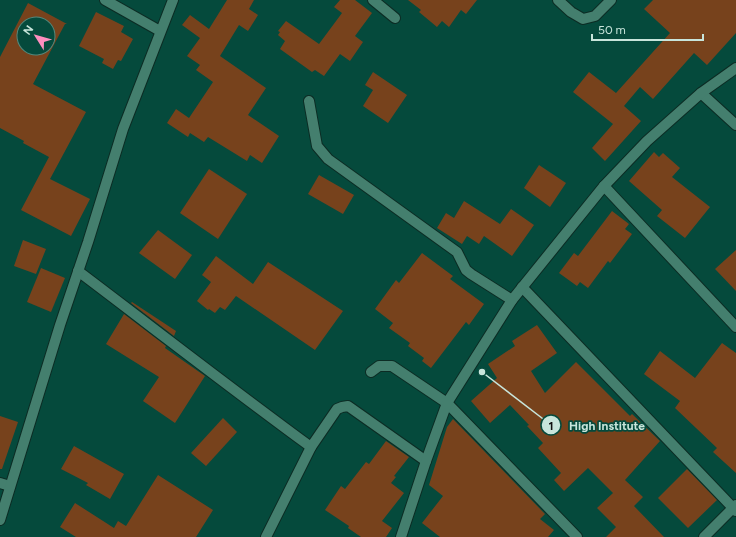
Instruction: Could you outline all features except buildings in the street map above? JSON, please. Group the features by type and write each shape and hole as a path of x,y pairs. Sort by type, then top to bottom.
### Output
{"street":[{"path":"105,0 160,32"},
{"path":"0,520 60,325 123,129 173,0"},
{"path":"373,0 395,18"},
{"path":"558,0 571,12 582,19 595,16 611,0"},
{"path":"401,537 447,403 512,300 604,186 647,141 701,93 736,68"},
{"path":"701,93 736,125"},
{"path":"309,101 317,146 328,159 457,252 466,270 512,300"},
{"path":"604,186 736,327"},
{"path":"78,271 311,447"},
{"path":"522,287 735,508 704,537"},
{"path":"371,372 379,366 392,366 447,403 577,537"},
{"path":"266,537 311,447 337,409 348,406 426,461"},
{"path":"0,483 10,486"}],"place":[{"name":"High Institute","path":"482,372"}]}
